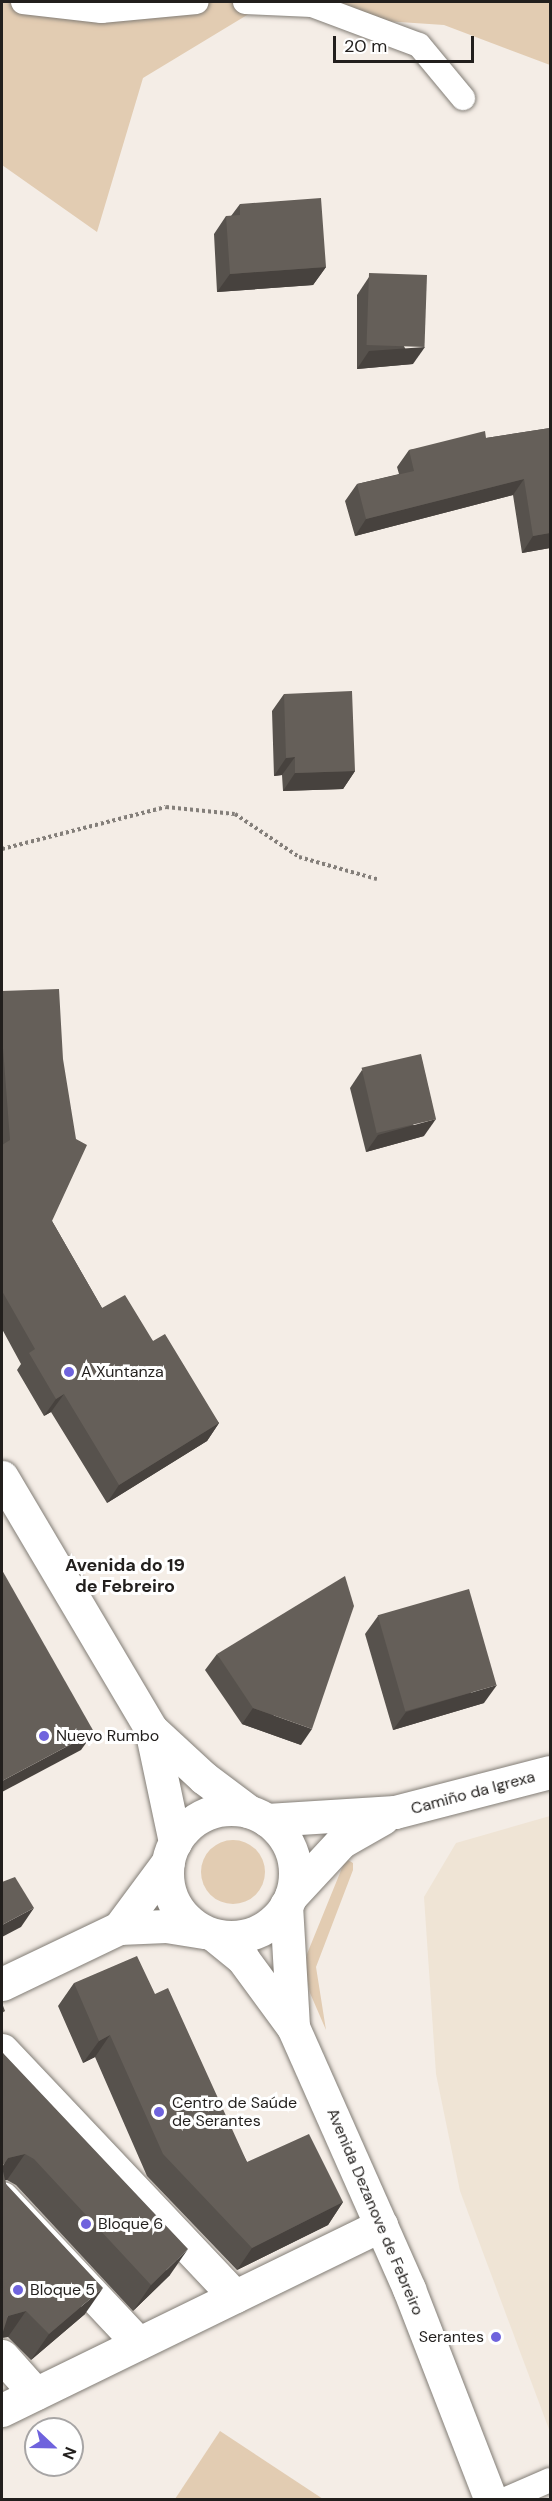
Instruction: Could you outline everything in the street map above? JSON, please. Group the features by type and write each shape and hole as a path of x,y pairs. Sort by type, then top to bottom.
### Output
{"street":[{"path":"2,1477 151,1728 204,1778 282,1835 292,1854 295,1875 288,1900"},
{"path":"151,1728 171,1852 168,1883 174,1903 186,1920 209,1934"},
{"name":"Camiño da Igrexa","path":"395,1812 550,1772"},
{"path":"119,1928 188,1825 206,1814 227,1809 258,1816 395,1812"},
{"path":"2,1984 119,1928 166,1926 209,1934 245,1936 264,1928 341,1842 395,1812"},
{"name":"Avenida Dezanove de Febreiro","path":"288,1900 294,2027"},
{"name":"Avenida Dezanove de Febreiro","path":"209,1934 243,1959 294,2027 381,2225 490,2499"},
{"path":"2,2050 235,2296"},
{"path":"2,2198 138,2343"},
{"path":"2,2410 381,2225"},
{"path":"2,2356 35,2393"}],"lane":[{"path":"23,2 101,11 197,2"},
{"path":"245,2 312,5 419,45 463,98"},
{"path":"504,2499 550,2480"}],"path":[{"path":"2,849 166,807 235,814 299,857 377,879"}],"shaded area":[{"path":"2,2 550,2 550,65 444,25 252,12 143,78 97,232 2,165"},
{"path":"550,1816 550,2432 460,2191 436,2074 424,1897 456,1843"},
{"path":"227,1840 239,1840 256,1849 263,1860 265,1872 263,1884 256,1895 239,1904 227,1904 215,1899 206,1890 201,1878 201,1866 206,1854 215,1845"},
{"path":"348,1860 353,1863 353,1870 316,1967 326,2030 310,1993 305,1972 307,1954 344,1863"},
{"path":"220,2431 323,2499 175,2499"}],"building":[{"path":"321,198 326,267 230,274 226,216 240,215 240,204"},
{"path":"369,273 427,275 424,347 367,345"},
{"path":"550,428 550,533 533,536 524,479 366,519 357,484 414,471 409,450 485,431 486,438"},
{"path":"352,691 355,771 295,773 295,757 286,758 284,694"},
{"path":"59,989 63,1059 76,1139 87,1145 52,1221 102,1308 125,1295 153,1341 165,1334 219,1423 119,1485 64,1394 56,1399 29,1353 35,1349 2,1291 2,1145 10,1140 2,1035 2,991"},
{"path":"421,1054 436,1119 377,1133 362,1068"},
{"path":"2,1570 94,1732 2,1781"},
{"path":"345,1576 354,1606 312,1729 253,1708 217,1654"},
{"path":"469,1589 497,1685 405,1711 378,1615"},
{"path":"15,1877 34,1908 2,1925 2,1882"},
{"name":"Centro de Saúde de Serantes","path":"137,1956 155,1994 168,1988 247,2162 309,2134 343,2202 252,2248 163,2154 110,2035 99,2041 74,1983"},
{"path":"2,2052 188,2249 151,2285 34,2159 25,2154 8,2158 2,2167"},
{"path":"2,2167 6,2184 103,2288 49,2334 26,2311 8,2316 2,2335"}],"place":[{"name":"A Xuntanza","path":"69,1372"},
{"name":"Nuevo Rumbo","path":"44,1736"},
{"name":"Centro de Saúde de Serantes","path":"159,2112"},
{"name":"Bloque 6","path":"86,2224"},
{"name":"Bloque 5","path":"18,2290"},
{"name":"Serantes","path":"496,2337"}],"district":[{"name":"Avenida do 19 de Febreiro","path":"125,1576"}]}
